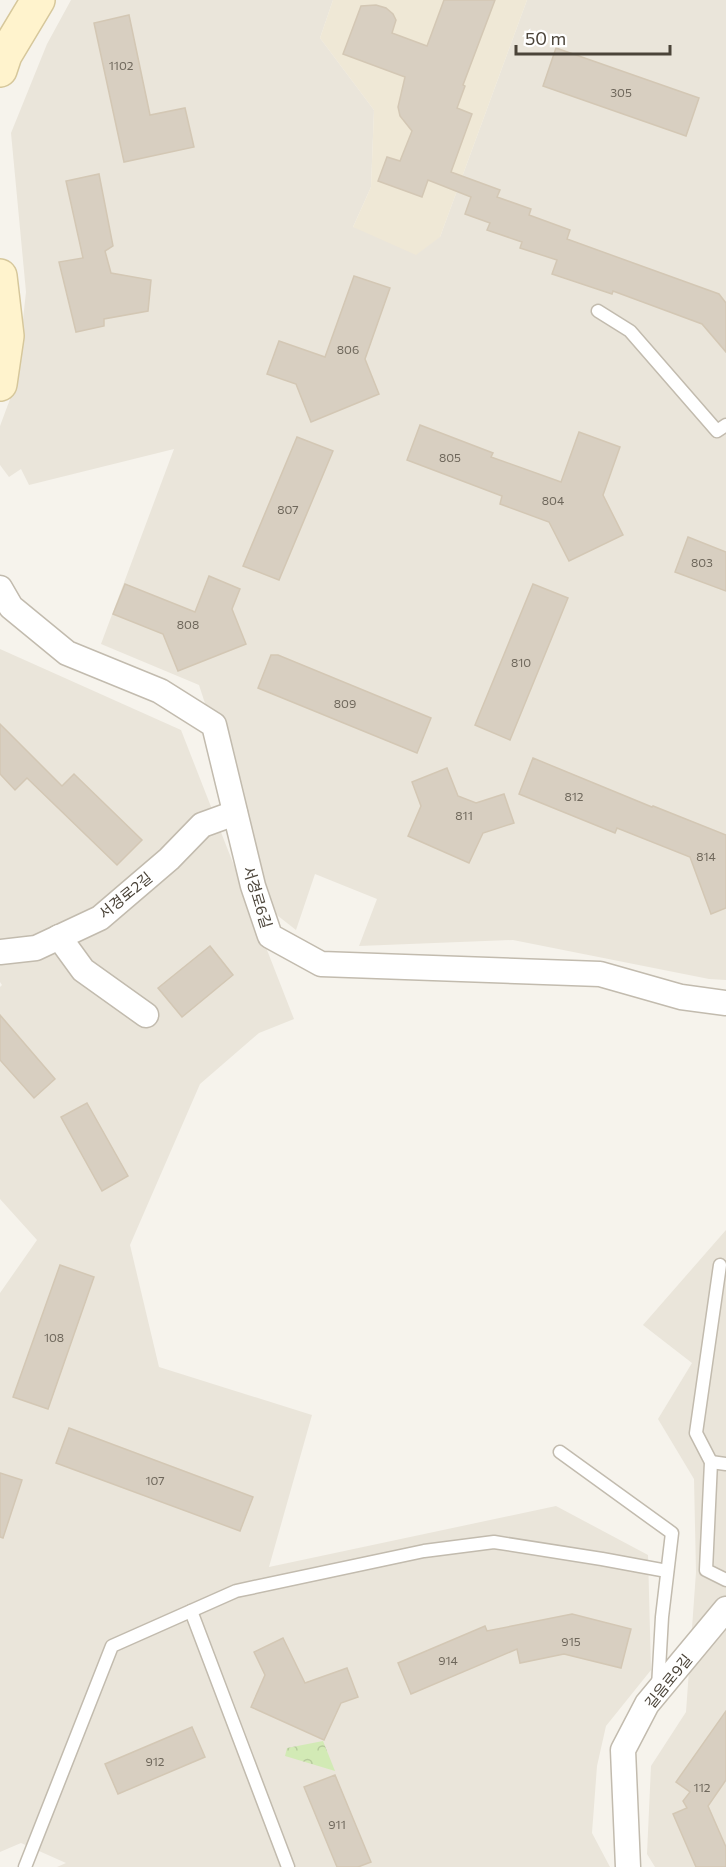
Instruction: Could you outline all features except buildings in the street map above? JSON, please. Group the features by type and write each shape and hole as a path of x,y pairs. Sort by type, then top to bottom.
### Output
{"street":[{"path":"0,70 5,55 35,2"},
{"path":"0,276 7,336 0,384"},
{"name":"서경로6길","path":"0,588 10,607 67,653 160,691 214,725 253,886 270,936 321,964 600,974 681,997 726,1003"},
{"name":"서경로2길","path":"0,952 36,948 100,918 169,859 202,825 235,813"},
{"path":"59,937 83,970 146,1015"},
{"name":"길음로9길","path":"628,1867 623,1750 647,1704 726,1609"}],"lane":[{"path":"598,311 630,331 717,431 726,425"},
{"path":"720,1265 696,1433 711,1462 706,1570 726,1580"},
{"path":"560,1452 672,1533 662,1617 658,1691"},
{"path":"711,1462 726,1464"},
{"path":"25,1867 112,1646 236,1591 424,1551 494,1542 667,1571"},
{"path":"190,1611 288,1867"}],"shaded area":[{"path":"71,0 333,0 320,38 374,110 371,187 353,227 440,237 527,0 726,0 726,980 709,979 513,940 359,946 377,899 315,874 296,930 273,912 199,685 101,644 174,449 29,485 21,469 9,477 0,465 0,426 16,383 26,292 11,133 47,44"},
{"path":"333,0 527,0 440,237 416,255 353,227 371,187 374,110 320,38"},
{"path":"0,649 181,730 294,1019 259,1033 200,1084 130,1245 159,1367 312,1415 269,1567 556,1506 648,1555 651,1670 606,1726 597,1766 592,1833 610,1867 57,1867 66,1863 21,1843 0,1852 0,1293 37,1240 0,1199 0,987 2,985 0,982"},
{"path":"726,1230 726,1867 655,1867 647,1854 651,1766 686,1712 696,1572 694,1479 658,1419 692,1363 643,1325"}],"green space":[{"path":"323,1741 335,1771 285,1756 287,1748"}]}
